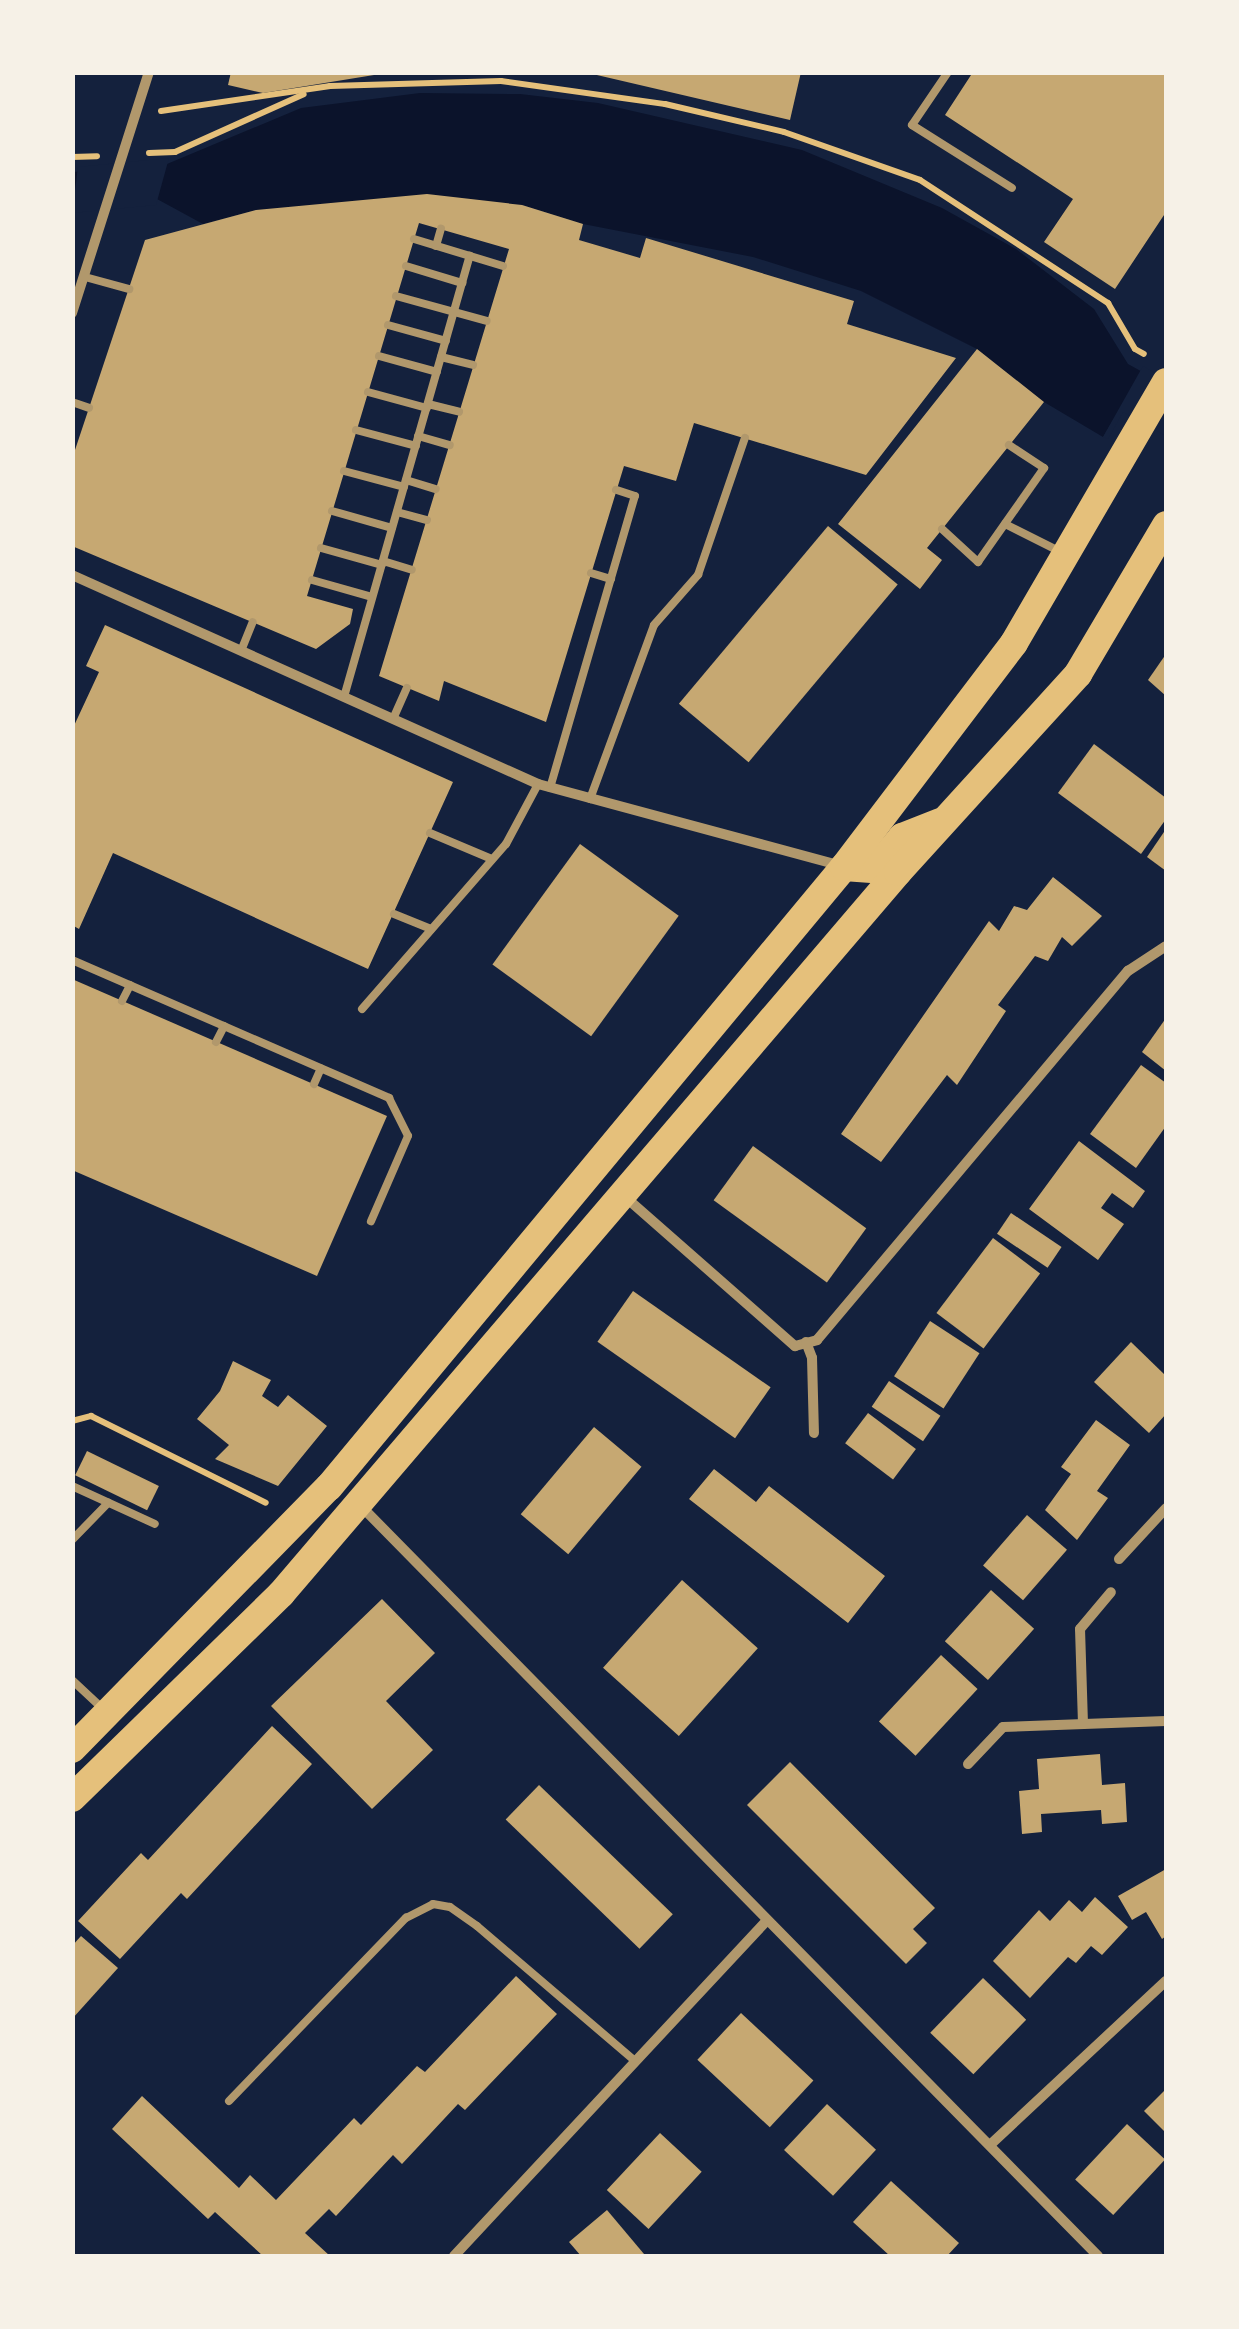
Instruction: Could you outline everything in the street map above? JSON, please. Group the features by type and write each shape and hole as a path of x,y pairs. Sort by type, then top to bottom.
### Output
{"highway":[{"path":"72,1748 348,1466 844,867 1014,643 1128,450 1159,370"},
{"path":"72,1798 281,1594 853,925 1078,674 1166,525"},
{"path":"844,867 875,869 902,837 944,821"},
{"path":"844,867 854,892 853,925"},
{"path":"620,1142 622,1194"},
{"path":"508,1273 534,1270 602,1192 622,1194"},
{"path":"348,1466 360,1505"},
{"path":"291,1527 318,1528 344,1498 360,1505"}],"street":[{"path":"72,313 148,72"},
{"path":"72,575 544,786 844,867"},
{"path":"622,1194 795,1346 817,1340 1128,972 1166,946"},
{"path":"806,1342 812,1358 814,1433"},
{"path":"360,1505 1098,2256"},
{"path":"1119,1558 1166,1508"},
{"path":"1083,1724 1080,1629 1111,1592"},
{"path":"968,1764 1003,1726 1166,1721"},
{"path":"454,2256 766,1922"},
{"path":"991,2144 1166,1981"}],"lane":[{"path":"948,72 912,125 1012,188"},
{"path":"436,246 441,229"},
{"path":"414,239 503,266"},
{"path":"344,697 470,256"},
{"path":"406,266 462,283"},
{"path":"86,272 129,289"},
{"path":"396,296 487,320"},
{"path":"388,325 446,341"},
{"path":"378,356 437,372"},
{"path":"441,357 473,366"},
{"path":"368,392 459,412"},
{"path":"72,402 90,408"},
{"path":"356,430 416,446"},
{"path":"418,436 450,445"},
{"path":"590,800 654,624 698,575 745,438"},
{"path":"942,529 978,562 1044,468 1009,445"},
{"path":"344,471 436,489"},
{"path":"362,1009 492,859 544,786 635,496 616,490"},
{"path":"332,511 392,528"},
{"path":"397,512 427,520"},
{"path":"1005,524 1066,554"},
{"path":"321,548 412,570"},
{"path":"591,574 611,579"},
{"path":"312,580 372,598"},
{"path":"241,651 253,622"},
{"path":"392,718 407,688"},
{"path":"430,833 492,859"},
{"path":"394,914 431,929"},
{"path":"72,960 389,1098 408,1136 371,1221"},
{"path":"122,1001 130,985"},
{"path":"216,1042 224,1026"},
{"path":"314,1084 321,1068"},
{"path":"72,1486 155,1524"},
{"path":"72,1540 108,1502"},
{"path":"72,1680 134,1738"},
{"path":"229,2101 406,1918 433,1904 450,1907 478,1926 636,2062"}],"path":[{"path":"137,112 178,111 314,90 501,80 665,104 784,132 920,180 1108,304 1135,349 1159,370"},
{"path":"141,154 175,152 314,90"},
{"path":"72,157 107,155"},
{"path":"72,1421 92,1416 271,1506"}],"water":[{"path":"420,93 520,94 598,103 802,150 942,208 1016,249 1094,309 1128,364 1166,385 1122,405 1103,437 1044,402 977,349 861,291 753,257 583,224 522,205 256,210 203,224 157,199 73,208 73,172 167,164 301,108"}],"pier":[{"path":"169,158 156,205 72,213 78,167"},
{"path":"1143,366 1166,379 1166,436 1123,412 1108,439 1103,437"}],"building":[{"path":"231,72 374,75 263,93 228,85"},
{"path":"584,72 801,72 790,120"},
{"path":"973,72 1166,72 1166,212 1115,289 1044,242 1073,199 945,115"},
{"path":"427,194 522,205 583,224 579,240 640,258 646,238 854,301 847,324 956,358 866,475 694,423 676,481 624,466 546,722 444,681 439,701 379,676 509,249 419,223 307,596 353,609 350,624 316,649 72,546 72,459 145,240 256,210"},
{"path":"977,349 1044,402 927,548 942,560 920,589 838,524"},
{"path":"828,526 898,584 749,762 679,704"},
{"path":"105,625 453,782 368,969 113,853 79,929 72,925 72,730 99,672 86,666"},
{"path":"1166,654 1166,696 1148,680"},
{"path":"1094,744 1166,798 1166,819 1141,854 1058,793"},
{"path":"1166,829 1166,871 1147,857"},
{"path":"580,844 679,916 591,1036 492,965"},
{"path":"1053,877 1102,916 1072,946 1062,937 1048,961 1035,956 998,1005 1006,1011 957,1085 947,1075 881,1162 841,1134 989,921 999,931 1014,906 1027,910"},
{"path":"72,979 387,1116 317,1276 72,1170"},
{"path":"1166,1018 1166,1071 1142,1052"},
{"path":"1141,1065 1166,1083 1166,1126 1136,1168 1090,1134"},
{"path":"1079,1141 1145,1191 1133,1208 1112,1193 1101,1208 1124,1224 1098,1260 1029,1209"},
{"path":"753,1146 866,1228 827,1282 714,1200"},
{"path":"1011,1213 1062,1247 1048,1268 997,1234"},
{"path":"993,1238 1040,1274 984,1349 936,1313"},
{"path":"633,1291 771,1387 735,1438 597,1342"},
{"path":"930,1321 979,1353 944,1408 894,1376"},
{"path":"1131,1342 1166,1376 1166,1414 1149,1433 1094,1382"},
{"path":"233,1361 271,1380 262,1396 278,1407 288,1395 327,1426 278,1486 215,1459 229,1445 197,1419 220,1391"},
{"path":"889,1381 940,1416 923,1441 872,1407"},
{"path":"868,1413 916,1449 893,1479 845,1443"},
{"path":"1096,1420 1130,1445 1097,1491 1108,1498 1077,1540 1045,1510 1071,1474 1061,1467"},
{"path":"594,1427 641,1467 568,1554 521,1514"},
{"path":"87,1451 159,1486 147,1510 75,1475"},
{"path":"714,1469 756,1502 769,1486 885,1576 848,1623 689,1499"},
{"path":"1027,1515 1067,1550 1023,1600 983,1566"},
{"path":"682,1580 758,1648 679,1736 603,1668"},
{"path":"991,1590 1034,1629 988,1680 945,1641"},
{"path":"382,1599 435,1653 386,1701 433,1750 372,1809 271,1706"},
{"path":"941,1655 978,1689 916,1756 879,1722"},
{"path":"272,1726 312,1764 187,1899 181,1893 120,1959 78,1921 141,1853 148,1860"},
{"path":"1100,1754 1102,1785 1125,1783 1127,1822 1102,1824 1101,1810 1041,1814 1042,1832 1022,1834 1019,1791 1039,1789 1037,1759"},
{"path":"790,1762 935,1908 913,1929 927,1943 906,1964 747,1805"},
{"path":"539,1785 673,1914 639,1949 506,1820"},
{"path":"1166,1869 1166,1936 1162,1939 1146,1912 1132,1920 1118,1896"},
{"path":"1095,1897 1128,1927 1102,1955 1091,1946 1076,1963 1068,1957 1030,1998 993,1961 1039,1910 1050,1921 1069,1900 1082,1912"},
{"path":"81,1936 118,1968 72,2019 72,1946"},
{"path":"516,1976 557,2014 465,2110 458,2104 402,2164 393,2155 336,2216 329,2209 305,2233 330,2256 263,2256 215,2212 208,2219 112,2129 142,2096 239,2188 250,2175 276,2200 354,2118 361,2125 417,2066 425,2072"},
{"path":"983,1978 1026,2020 973,2074 930,2033"},
{"path":"741,2013 813,2081 770,2127 697,2060"},
{"path":"1166,2089 1166,2133 1144,2111"},
{"path":"827,2104 876,2150 833,2196 784,2150"},
{"path":"1127,2124 1165,2159 1113,2215 1075,2180"},
{"path":"660,2133 702,2172 648,2229 607,2190"},
{"path":"891,2181 959,2243 947,2256 890,2256 853,2222"},
{"path":"607,2210 644,2254 581,2256 569,2242"}]}
